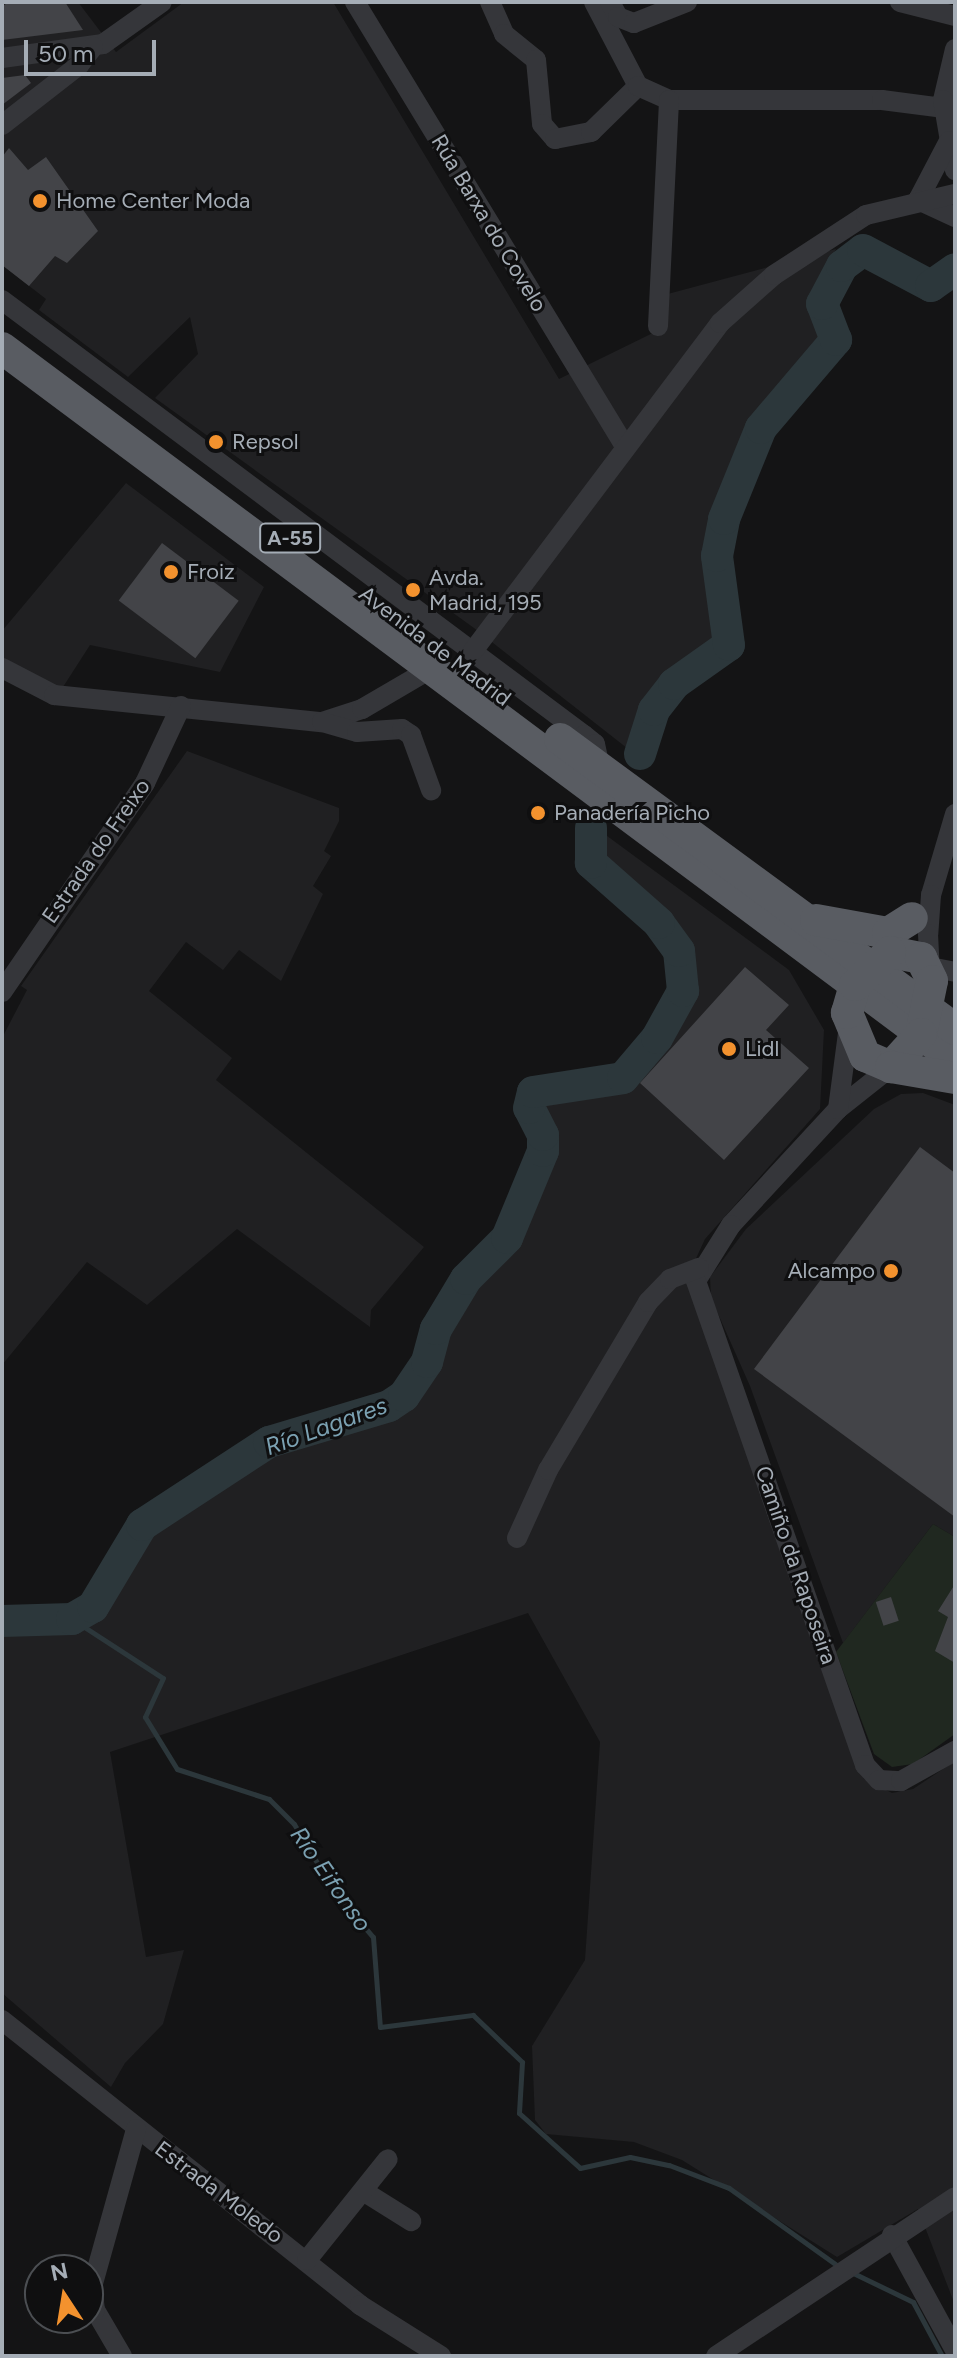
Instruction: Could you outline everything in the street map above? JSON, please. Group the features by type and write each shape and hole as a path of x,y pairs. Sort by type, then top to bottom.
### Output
{"highway":[{"name":"Avenida de Madrid","path":"2,324 600,767 793,927"},
{"name":"Avenida de Madrid","path":"2,348 432,668 793,927 917,973 955,1059"},
{"path":"793,927 888,933 917,973"},
{"path":"793,927 865,1056 891,1067 955,1078"},
{"path":"849,1026 917,973"},
{"path":"891,1067 917,973"}],"street":[{"path":"2,125 79,65 93,47 162,2"},
{"name":"Rúa Barxa do Covelo","path":"355,2 623,443"},
{"path":"490,2 504,34 536,60 542,124 555,139 591,132 638,86"},
{"path":"594,2 638,86 669,100 882,100 944,108"},
{"path":"610,2 618,17 634,23 687,2"},
{"path":"900,2 955,16"},
{"path":"2,58 93,47"},
{"path":"955,49 944,108 955,170"},
{"path":"658,326 669,100"},
{"path":"918,200 949,139"},
{"path":"473,651 623,443 720,323 774,275 866,215 918,200 955,194"},
{"path":"918,200 955,217"},
{"path":"2,300 595,744 600,767"},
{"path":"2,668 54,695 322,722 357,732 402,729 411,735 431,790"},
{"path":"322,722 362,709 432,668"},
{"name":"Estrada do Freixo","path":"2,992 145,783 181,706"},
{"path":"917,973 955,814"},
{"path":"838,1109 849,1026"},
{"path":"517,1538 548,1470 648,1302 670,1279 699,1268 838,1109 891,1067"},
{"name":"Camiño da Raposeira","path":"699,1268 698,1295 865,1765 879,1780 901,1781 955,1751"},
{"name":"Estrada Moledo","path":"2,2020 360,2305 441,2356"},
{"path":"122,2356 95,2310 92,2287 136,2129"},
{"path":"307,2260 388,2159"},
{"path":"363,2191 411,2221"},
{"path":"716,2356 892,2235 955,2197"},
{"path":"892,2235 955,2350"}],"shaded area":[{"path":"2,2 78,2 116,52 184,2 333,2 559,379 661,329 664,295 836,249 813,304 828,339 754,423 717,517 709,556 720,641 668,678 647,707 632,752 474,628 155,398 198,354 190,317 128,377 39,310 46,299 2,265"},
{"path":"126,483 264,587 220,672 90,645 63,687 43,685 2,661 2,631"},
{"path":"187,751 339,808 339,821 324,851 331,856 313,886 323,894 281,981 239,950 223,970 186,942 149,991 232,1058 216,1080 424,1247 371,1310 370,1327 237,1229 147,1305 87,1262 2,1365 2,1038 27,990 21,986"},
{"path":"599,830 789,970 824,1030 820,1109 705,1239 686,1280 864,1779 892,1793 913,1789 955,1761 955,2305 918,2209 837,2257 682,2160 634,2142 546,2134 535,2120 532,2046 585,1960 600,1742 528,1613 110,1752 146,1957 184,1950 163,2024 125,2063 111,2087 2,1993 2,1629 74,1627 99,1613 148,1531 167,1518 272,1450 393,1414 410,1401 434,1366 443,1332 472,1284 514,1242 551,1153 540,1098 587,1094 581,1089 607,1089 621,1080 687,989 681,941 665,917 598,859"},
{"path":"923,1093 955,1105 955,1537 933,1524 843,1643 750,1386 711,1298 710,1277 746,1229 874,1109 901,1094"},
{"path":"933,1524 955,1537 955,1734 913,1764 892,1767 874,1754 836,1652"}],"building":[{"path":"8,2 65,2 83,30 2,40 2,7"},
{"path":"25,75 31,83 2,105 2,78"},
{"name":"Home Center Moda","path":"9,148 28,170 46,157 98,231 67,263 55,256 29,286 2,265 2,157"},
{"name":"Froiz","path":"162,543 239,601 195,658 119,601"},
{"name":"Lidl","path":"745,967 789,1005 766,1030 809,1068 724,1160 640,1083"},
{"name":"Alcampo","path":"920,1147 955,1173 955,1517 754,1369"},
{"path":"955,1584 955,1663 935,1651 948,1617 938,1611"},
{"path":"891,1597 899,1621 884,1626 876,1602"}],"waterway":[{"name":"Río Lagares","path":"640,754 654,710 674,684 729,645 717,556 724,519 761,428 836,340 822,304 842,266 863,250 931,286 955,269"},
{"name":"Río Lagares","path":"2,1621 72,1619 93,1607 142,1525 269,1442 389,1406 404,1396 427,1362 436,1329 466,1279 507,1238 543,1151 543,1135 529,1108 533,1092 623,1078 657,1038 683,991 679,951 659,923 591,863 591,828"},
{"name":"Río Eifonso","path":"72,1619 163,1678 145,1717 177,1769 269,1799 294,1824 334,1891 373,1937 380,2027 473,2015 522,2062 519,2113 580,2168 630,2157 669,2165 729,2188 838,2266"},
{"name":"Río Eifonso","path":"851,2272 913,2302 942,2356"}],"place":[{"name":"Home Center Moda","path":"40,201"},
{"name":"Repsol","path":"216,442"},
{"name":"Froiz","path":"171,572"},
{"name":"Avda. Madrid, 195","path":"413,590"},
{"name":"Panadería Picho","path":"538,813"},
{"name":"Lidl","path":"729,1049"},
{"name":"Alcampo","path":"891,1271"}]}
